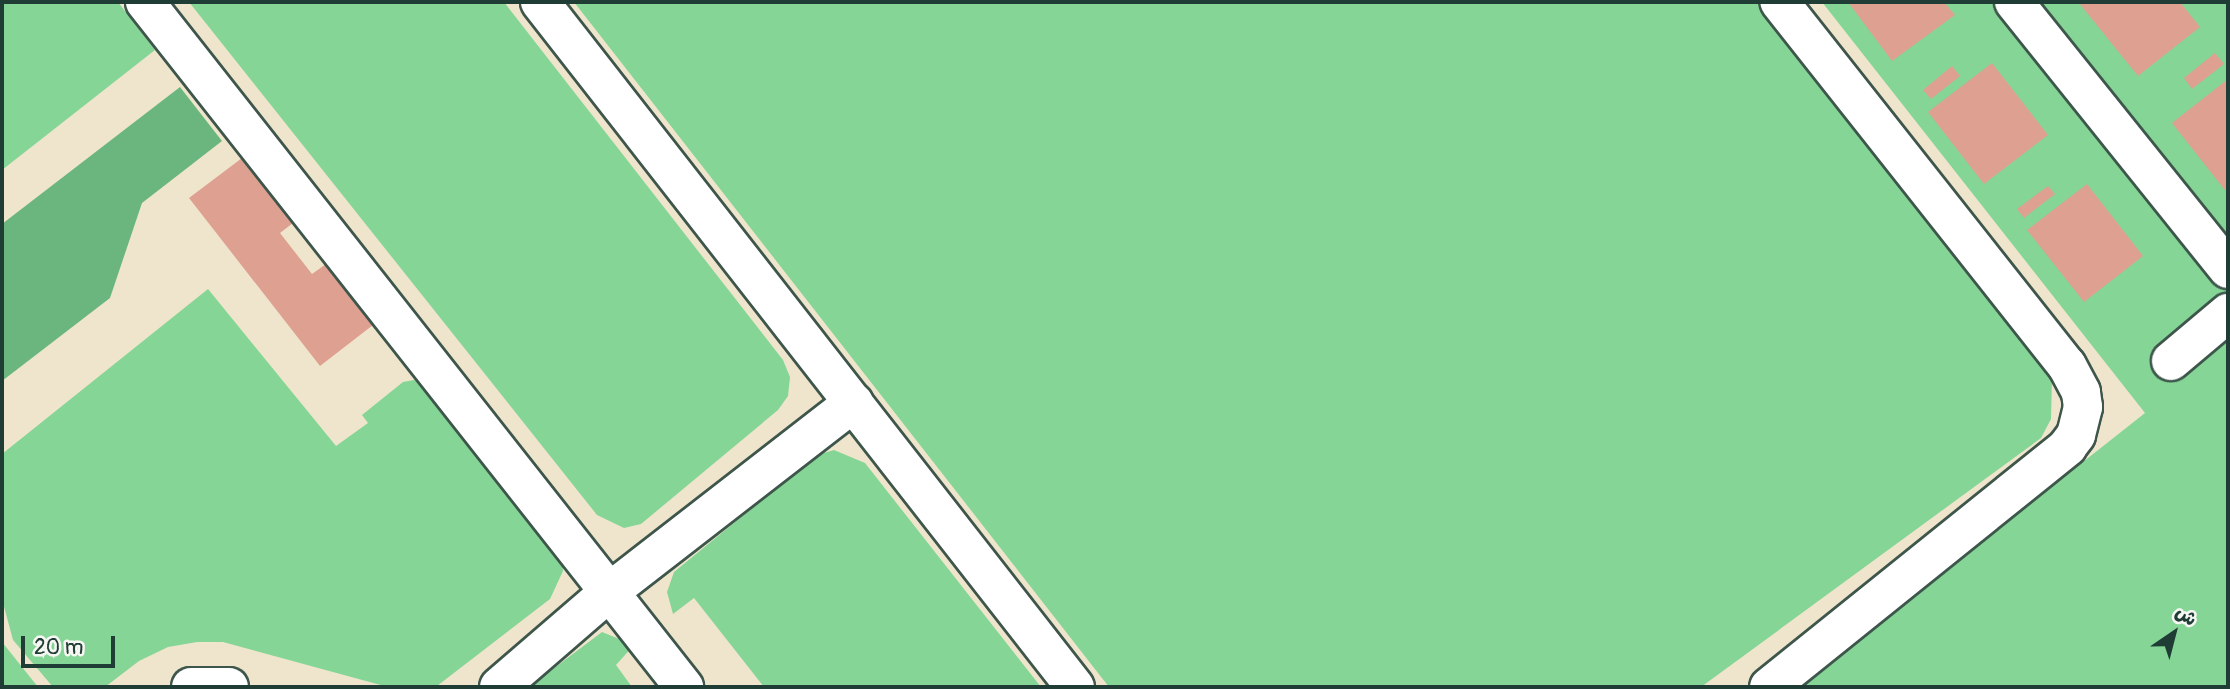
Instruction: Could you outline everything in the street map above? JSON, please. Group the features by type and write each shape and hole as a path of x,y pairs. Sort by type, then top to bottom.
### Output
{"lane":[{"path":"145,2 684,687"},
{"path":"540,2 1075,687"},
{"path":"1769,687 2067,447 2076,435 2083,407 2081,392 2067,366 1780,2"},
{"path":"2014,2 2228,269"},
{"path":"2171,361 2228,313"},
{"path":"499,687 608,593 854,402"},
{"path":"191,687 229,687"}],"green space":[{"path":"2,2 118,2 155,50 2,170"},
{"path":"189,2 504,2 783,360 790,377 788,396 778,410 641,524 624,528 597,515"},
{"path":"574,2 1761,2 2041,356 2052,377 2051,419 2041,438 1701,687 1109,687"},
{"path":"1822,2 2228,2 2228,687 1798,687 2145,413"},
{"path":"180,87 222,141 142,203 110,298 2,381 2,224"},
{"path":"208,289 336,446 368,423 362,415 403,382 414,380 425,385 561,553 563,571 550,599 437,686 388,687 223,642 197,642 168,647 139,661 105,687 53,687 13,640 2,599 2,454"},
{"path":"834,450 865,463 1041,687 764,687 694,598 673,614 667,592 674,572 817,455"},
{"path":"602,632 634,645 616,665 632,687 529,687"},
{"path":"2,642 38,687 2,687"}],"building":[{"path":"1848,2 1944,2 1955,15 1892,61"},
{"path":"2180,2 2200,27 2138,76 2079,3"},
{"path":"2215,53 2224,64 2192,89 2184,78"},
{"path":"1992,63 2048,135 1984,184 1928,112"},
{"path":"1952,66 1960,76 1931,99 1923,90"},
{"path":"2228,79 2228,194 2172,123"},
{"path":"242,158 293,223 280,233 312,274 326,264 373,325 320,366 189,198"},
{"path":"2087,184 2143,256 2084,302 2027,230"},
{"path":"2048,186 2055,194 2024,218 2017,209"}]}
